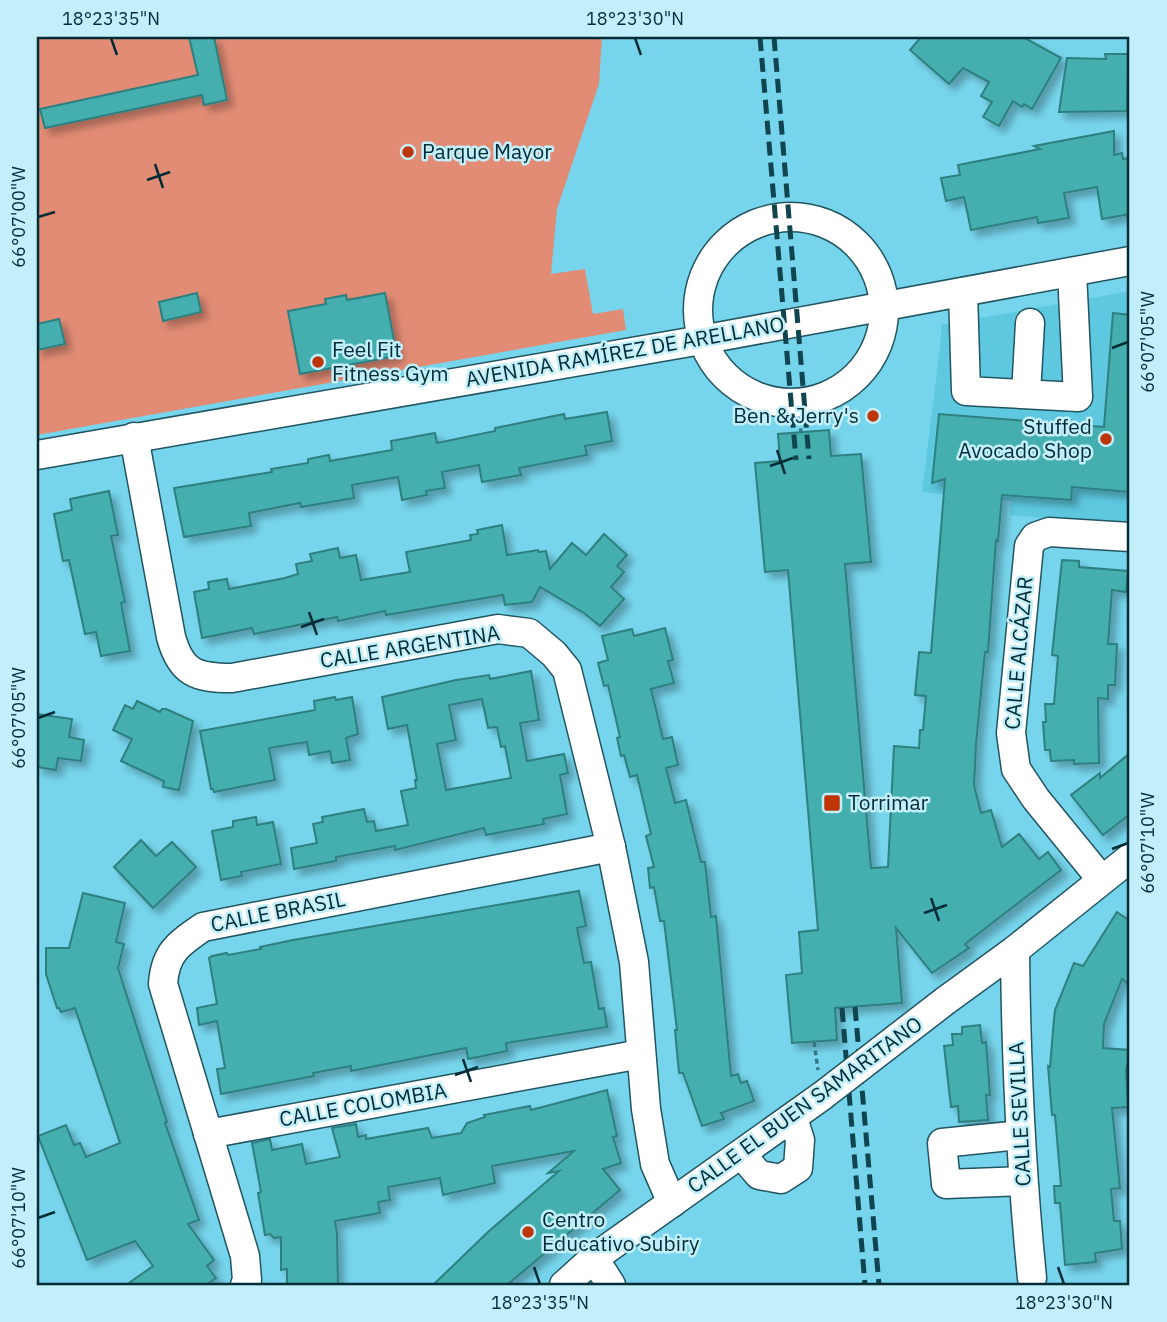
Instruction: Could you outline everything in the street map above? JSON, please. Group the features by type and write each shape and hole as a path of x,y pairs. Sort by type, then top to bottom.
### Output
{"street":[{"path":"782,216 805,217 828,223 844,233 874,266 884,307 880,338 873,356 860,373 832,394 798,403 759,398 741,388 715,364 703,339 698,309 703,278 714,256 732,237 761,220 782,216"},
{"name":"AVENIDA RAMÍREZ DE ARELLANO","path":"37,455 884,307 1130,261"},
{"path":"963,292 966,391 1078,397 1072,272"},
{"path":"1026,394 1030,323"},
{"name":"CALLE ARGENTINA","path":"134,438 171,637 176,654 188,670 208,678 232,678 498,629 529,633 554,654 567,670 611,846 634,962 646,1109 655,1164 672,1203"},
{"name":"CALLE ALCÁZAR","path":"1102,880 1036,799 1016,769 1011,733 1027,561 1035,537 1049,533 1130,537"},
{"name":"CALLE BRASIL","path":"245,1285 245,1256 163,984 164,964 183,940 203,927 611,846"},
{"path":"1015,950 1130,858"},
{"name":"CALLE EL BUEN SAMARITANO","path":"564,1285 594,1258 793,1118 1015,950"},
{"name":"CALLE SEVILLA","path":"1015,950 1022,1181 1032,1278"},
{"name":"CALLE COLOMBIA","path":"208,1134 641,1054"},
{"path":"741,1154 759,1175 780,1179 798,1168 800,1140 793,1118"},
{"path":"1020,1135 942,1143 946,1184 1022,1181"},
{"path":"594,1258 611,1285"}],"path":[{"path":"798,403 801,432"}],"shaded area":[{"path":"37,37 602,37 599,84 557,209 551,274 585,269 593,314 623,309 626,330 37,435"},
{"path":"1130,291 1130,525 1010,515 1011,501 922,492 941,325"}],"building":[{"path":"189,37 214,37 227,100 204,105 202,95 45,128 40,109 198,75"},
{"path":"921,37 1023,37 1061,58 1032,109 1013,101 999,126 983,117 992,102 981,96 989,82 963,68 949,84 910,50"},
{"path":"1105,54 1128,54 1127,111 1059,112 1067,58 1106,59"},
{"path":"1114,131 1114,155 1122,153 1123,159 1130,158 1130,214 1102,219 1097,187 1064,193 1069,218 1038,223 1037,217 971,230 964,197 946,201 941,178 960,175 958,165 1040,149 1034,146"},
{"path":"197,293 201,312 163,321 159,302"},
{"path":"385,293 397,356 300,374 288,311 326,304 325,299 346,295 347,300"},
{"path":"1113,313 1130,315 1130,492 1072,487 1071,500 1002,495 988,652 985,652 976,744 974,785 981,813 991,810 1002,847 1019,834 1039,859 1048,852 1061,870 965,944 969,948 932,973 896,928 902,1003 835,1008 837,1040 792,1043 786,975 802,973 799,932 818,930 788,570 765,572 755,463 780,461 778,434 829,430 831,456 861,454 871,562 845,564 871,868 888,867 894,746 919,748 920,730 923,730 926,696 915,695 919,652 931,653 945,479 932,483 939,414 1104,427"},
{"path":"59,319 65,344 37,350 37,324"},
{"path":"607,412 612,441 585,446 587,455 519,468 521,475 482,482 479,465 442,472 445,488 426,491 427,495 402,500 398,477 352,485 354,498 301,507 300,503 249,513 251,526 184,537 174,488 272,472 271,469 308,463 308,459 329,455 330,461 392,450 391,441 435,433 437,443 564,414 565,419"},
{"path":"109,491 118,535 111,536 125,602 121,603 130,651 101,656 96,632 85,634 69,560 63,561 54,514 72,510 70,499"},
{"path":"502,525 507,555 546,551 550,569 572,543 586,555 604,534 627,555 617,566 624,572 611,587 624,599 600,626 584,613 540,587 532,602 505,605 503,595 386,615 385,611 338,621 337,617 254,634 252,628 202,638 194,592 209,589 208,582 227,579 229,589 285,578 298,574 296,564 312,561 310,554 338,548 340,558 356,555 361,580 410,572 406,552 471,540 470,535 478,534 477,530"},
{"path":"1062,560 1079,561 1079,567 1128,571 1126,592 1112,590 1108,644 1117,644 1115,685 1108,685 1108,699 1098,698 1099,763 1051,761 1050,750 1045,750 1045,704 1054,704 1058,656 1052,655"},
{"path":"665,628 673,660 668,661 674,683 651,689 663,739 672,737 678,765 666,768 675,803 686,800 701,862 705,862 711,917 716,916 731,1076 738,1074 741,1083 747,1081 754,1101 721,1113 724,1119 702,1126 683,1073 679,1073 677,1030 664,921 660,921 654,887 650,888 648,868 654,867 646,836 651,834 637,775 630,777 624,755 621,756 617,738 620,737 608,685 604,686 598,663 608,660 602,636 632,629 634,636"},
{"path":"531,671 539,720 520,723 527,761 564,754 568,773 560,775 567,814 543,819 544,824 486,835 484,828 395,850 395,846 336,857 336,861 294,869 291,848 317,843 313,824 323,822 322,817 364,809 367,822 374,821 376,831 408,825 401,791 416,788 417,780 407,725 388,729 382,697 456,680 489,675 490,679","holes":["482,699 488,728 497,727 501,747 505,746 511,778 446,790 437,744 456,740 449,705"]},
{"path":"335,697 336,700 352,697 358,734 346,738 350,760 332,763 330,751 309,755 307,742 269,748 275,780 214,792 211,789 200,731 315,710 314,701"},
{"path":"137,701 160,712 166,709 193,721 179,790 163,787 164,781 121,761 132,739 113,730 125,705 133,709"},
{"path":"37,714 72,719 69,737 84,740 81,761 58,758 56,770 37,767"},
{"path":"1130,753 1130,814 1103,835 1071,795 1100,773 1100,778"},
{"path":"256,817 257,825 273,822 281,864 241,872 242,876 221,880 212,831 233,827 233,821"},
{"path":"141,840 156,856 172,842 196,867 153,908 114,867"},
{"path":"579,891 586,926 577,928 584,963 591,962 599,1009 604,1008 607,1027 506,1043 507,1051 468,1059 466,1048 351,1071 351,1066 313,1073 314,1076 221,1094 217,1069 225,1068 217,1021 199,1025 197,1008 217,1004 209,958 212,956"},
{"path":"83,893 125,903 116,942 124,944 118,968 167,1122 165,1123 199,1220 188,1224 214,1260 207,1266 216,1278 206,1285 126,1285 153,1266 135,1241 87,1260 38,1136 66,1125 74,1145 80,1143 86,1157 120,1143 75,1008 61,1012 57,1008 46,974 46,948 69,948"},
{"path":"1117,912 1130,921 1130,985 1122,979 1104,1024 1103,1048 1130,1050 1126,1071 1128,1107 1112,1108 1120,1188 1111,1189 1114,1221 1120,1221 1122,1249 1095,1253 1096,1262 1065,1265 1060,1203 1055,1203 1054,1186 1061,1186 1048,1066 1050,1067 1055,1010 1074,963 1083,966"},
{"path":"980,1025 982,1043 986,1042 990,1095 986,1095 988,1120 959,1122 958,1106 951,1107 944,1046 953,1045 952,1034 962,1034 962,1027"},
{"path":"607,1090 617,1136 613,1137 621,1163 603,1169 620,1190 507,1285 433,1285 489,1231 559,1171 548,1173 574,1151 492,1166 495,1183 443,1195 440,1178 388,1187 390,1200 378,1202 380,1213 335,1221 338,1285 287,1285 287,1269 281,1270 281,1237 265,1235 252,1143 270,1139 272,1150 302,1144 306,1164 340,1157 332,1128 356,1124 358,1137 366,1135 366,1139 428,1128 432,1138 461,1133 467,1123 485,1117 484,1115 530,1106 531,1110"}],"railway":[{"path":"760,37 796,460"},
{"path":"774,37 809,459"},
{"path":"855,1007 879,1285"},
{"path":"842,1008 865,1285"}],"place":[{"name":"Parque Mayor","path":"408,152"},
{"name":"Feel Fit Fitness Gym","path":"318,362"},
{"name":"Ben & Jerry's","path":"873,416"},
{"name":"Stuffed Avocado Shop","path":"1106,439"},
{"name":"Torrimar","path":"832,803"},
{"name":"Centro Educativo Subiry","path":"528,1232"}]}
